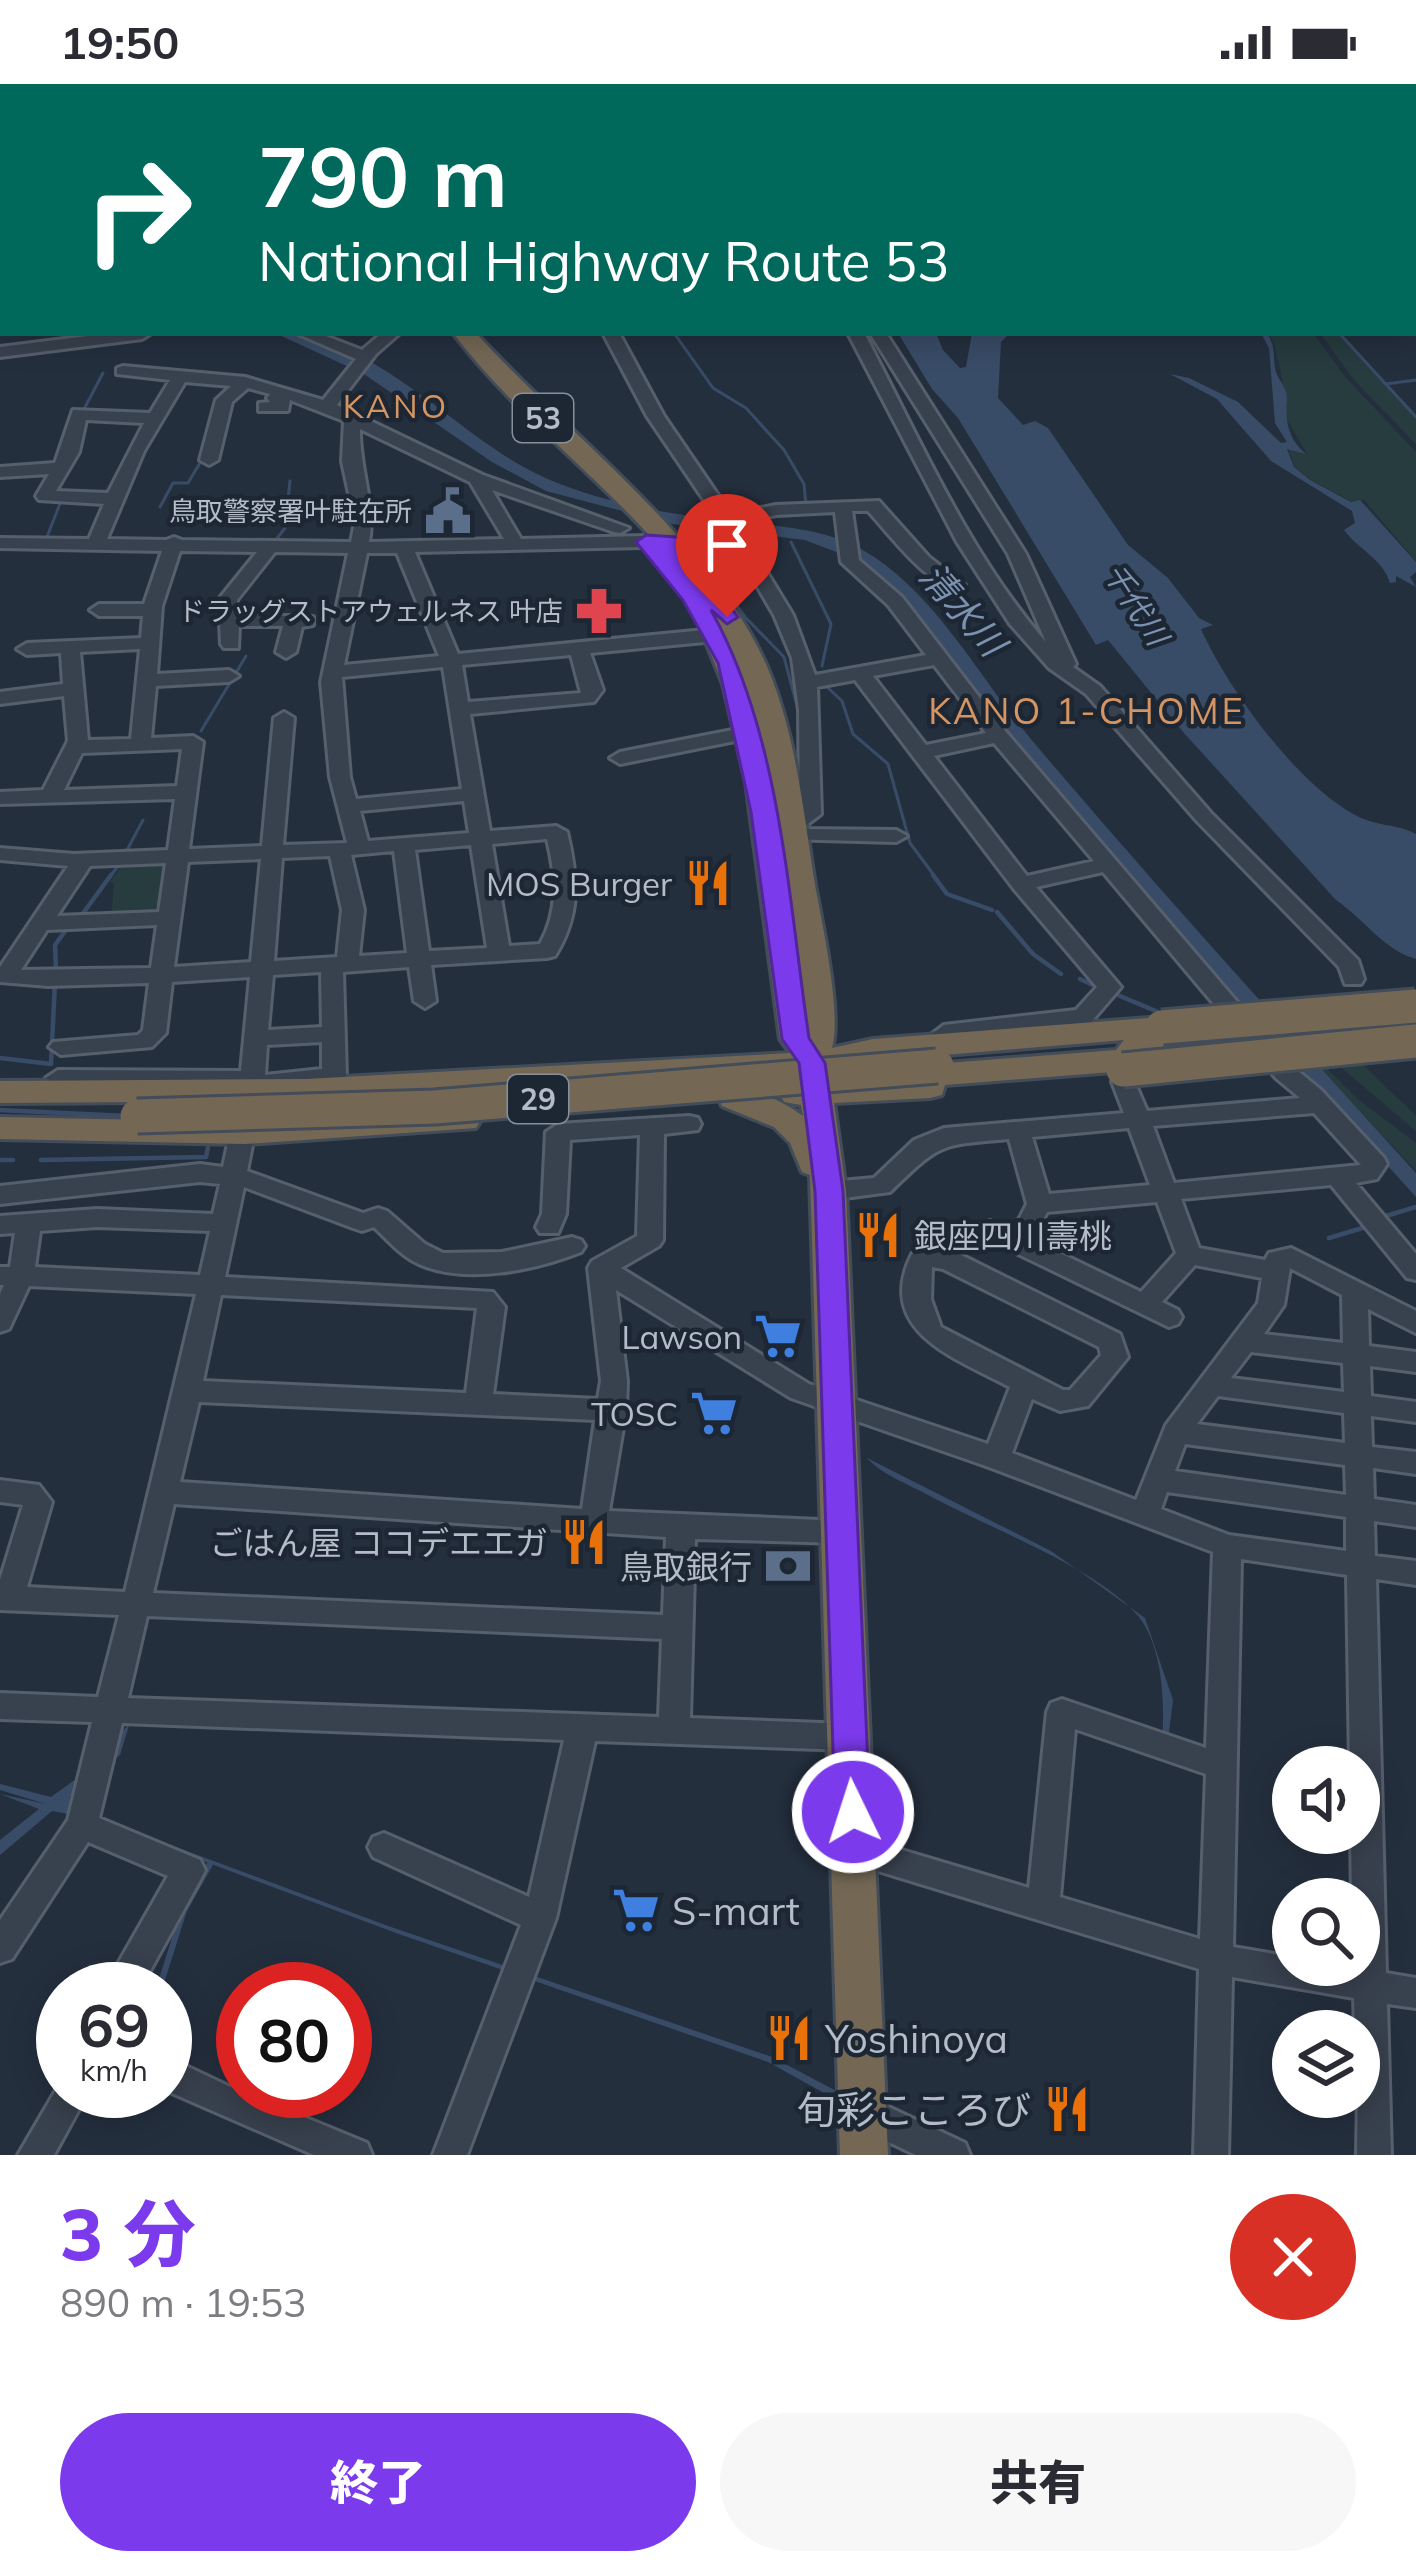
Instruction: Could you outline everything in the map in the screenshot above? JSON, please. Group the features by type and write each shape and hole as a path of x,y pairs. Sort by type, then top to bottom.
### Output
{"highway":[{"name":"53","path":"446,336 714,596 758,675 778,742 808,938 819,1038 814,1078 829,1191 864,2155"},
{"name":"53","path":"466,336 631,519 693,597 729,663 748,733 796,1039 814,1078"},
{"path":"808,938 828,1015 851,1039 873,1050"},
{"name":"29","path":"0,1110 142,1098 435,1107 939,1056 1162,1027 1416,1006"},
{"path":"718,1066 760,1050 781,1031 791,1012"},
{"name":"29","path":"814,1078 873,1050 939,1056 1233,1046 1416,1018"},
{"name":"29","path":"814,1078 845,1082 1416,1031"},
{"path":"0,1092 142,1098 252,1086 718,1066 910,1089 1124,1076 1416,1041"},
{"path":"0,1128 245,1133 420,1124 734,1098 814,1078"},
{"path":"824,1148 854,1106 910,1089"},
{"path":"734,1098 779,1114 795,1124 809,1142 832,1248"}],"street":[{"path":"0,352 54,339 98,336"},
{"path":"143,336 154,374"},
{"path":"314,336 370,352"},
{"path":"360,336 370,352"},
{"path":"327,407 389,336"},
{"path":"613,336 740,539 804,662 811,814 791,831"},
{"path":"858,336 943,500 1017,620 1056,664 1068,669"},
{"path":"880,336 1017,554 1068,669 1350,965 1353,979"},
{"path":"123,370 245,382 282,392 352,418 477,479 631,519 740,539"},
{"path":"97,542 114,500 181,375"},
{"path":"209,460 224,400 245,382"},
{"path":"265,407 282,407 284,403 274,398 282,392"},
{"path":"114,500 45,496 70,452 79,415 156,418"},
{"path":"252,1086 334,1076 339,966 353,910 348,806 335,746 332,672 364,517 351,460 352,418"},
{"path":"0,472 60,468"},
{"path":"477,479 515,543"},
{"path":"943,500 982,496"},
{"path":"727,520 776,511 873,505 906,545 956,585"},
{"path":"842,507 850,562 895,601 999,736 1284,1072 1375,1164 1368,1173 1039,1204"},
{"path":"0,543 360,548 515,543 631,519"},
{"path":"141,742 153,610 174,542"},
{"path":"231,644 228,599 271,546"},
{"path":"404,547 452,664 499,954"},
{"path":"99,610 153,610"},
{"path":"228,620 300,621 286,652"},
{"path":"332,672 580,652 715,635"},
{"path":"28,649 152,644"},
{"path":"50,797 76,747 70,647"},
{"path":"460,710 586,698 592,690 580,652"},
{"path":"806,683 940,658"},
{"path":"860,673 1022,884 1110,987 1084,1017 952,1030 939,1038 939,1056"},
{"path":"149,680 229,676"},
{"path":"0,698 72,689"},
{"path":"0,1948 82,1826 188,1391 252,1086 284,718"},
{"path":"620,758 748,733"},
{"path":"919,753 999,736"},
{"path":"58,1078 142,1098 164,975 193,742 76,747"},
{"path":"0,798 187,791"},
{"path":"348,806 472,794"},
{"path":"791,831 896,836"},
{"path":"2,857 82,860 349,848 556,832 568,880 565,916 547,951 164,975 48,980 3,975 82,860"},
{"path":"404,844 425,1001"},
{"path":"1022,884 1109,864"},
{"path":"40,923 171,918"},
{"path":"62,1047 144,1042 154,1033"},
{"path":"255,1038 334,1034"},
{"path":"1124,1076 1189,1255"},
{"path":"829,1191 880,1186 938,1137 1320,1104"},
{"path":"549,1227 554,1214 558,1132 688,1124"},
{"path":"601,1268 650,1240 652,1126"},
{"path":"1018,1129 1039,1204 1020,1242"},
{"path":"0,1195 186,1174 236,1176 362,1222 378,1217 427,1258 442,1262 556,1254 572,1246"},
{"path":"1337,1176 1416,1271"},
{"path":"0,1225 97,1218 225,1223"},
{"path":"0,1322 29,1222"},
{"path":"990,1229 1157,1312 1189,1255"},
{"path":"1189,1255 1276,1271"},
{"path":"1145,1514 1176,1432 1271,1305 1278,1260 1291,1257 1416,1323"},
{"path":"948,1260 1111,1341 1115,1357 1078,1399 1060,1401 1025,1383 932,1334 922,1322 921,1262 948,1260"},
{"path":"601,1268 800,1391 996,1457 1227,1546 1416,1573"},
{"path":"594,1520 613,1410 601,1268"},
{"path":"10,1276 484,1298 492,1307 478,1403"},
{"path":"1355,1292 1367,1878"},
{"path":"1245,1341 1416,1362"},
{"path":"996,1457 1025,1383"},
{"path":"1211,1385 1416,1412"},
{"path":"188,1391 613,1410"},
{"path":"1176,1432 1416,1463"},
{"path":"1158,1480 1416,1516"},
{"path":"0,1491 29,1492 38,1502 4,1598 677,1628"},
{"path":"164,1492 681,1527 843,1532"},
{"path":"674,1731 681,1527"},
{"path":"1211,2155 1227,1546"},
{"path":"0,1706 848,1737"},
{"path":"1043,1906 1062,1712 1220,1766"},
{"path":"450,2155 540,1918 582,1729"},
{"path":"82,1826 189,1870 137,1962"},
{"path":"384,1847 540,1918"},
{"path":"855,1850 1215,1959 1272,1969"},
{"path":"1370,1986 1374,2155"},
{"path":"1375,1986 1416,1994"},
{"path":"192,2086 355,2155"},
{"path":"862,2112 953,2155"},
{"path":"35,2155 56,2118"}],"green space":[{"path":"1270,336 1315,336 1346,378 1416,452 1416,561 1364,500 1351,501 1295,467 1288,449 1307,454 1284,414"},
{"path":"1322,336 1340,336 1416,418 1416,444 1354,380"},
{"path":"125,861 170,862 164,909 157,914 111,916 114,884 110,882"},
{"path":"1360,1062 1416,1116 1416,1131 1337,1064"},
{"path":"1318,1066 1324,1066 1360,1101 1416,1143 1416,1171"}],"water":[{"path":"282,336 311,337 378,366 504,455 555,482 643,508 825,535 887,566 933,610 1030,738 1125,848 1416,1173 1416,1197 1339,1112 1294,1071 857,560 805,540 672,524 546,491 492,462 364,374"},
{"name":"千代川","path":"900,336 937,336 960,368 966,367 971,336 1007,336 1001,342 998,398 1023,425 1035,421 1048,428 1128,545 1168,578 1199,618 1213,625 1201,629 1213,653 1287,758 1355,815 1416,834 1416,959 1384,942 1336,900 1184,733 1108,640 1096,645 958,418 932,389"},
{"path":"1263,336 1272,343 1276,372 1287,396 1289,429 1306,454 1287,449 1294,467 1351,502 1360,500 1416,562 1416,572 1410,577 1416,587 1396,576 1396,582 1390,583 1382,567 1344,530 1355,523 1352,511 1271,461 1217,399 1170,374 1238,402 1281,443 1287,442 1275,423 1269,348"},
{"path":"867,1458 1051,1551 1079,1571 896,1479"},
{"path":"1127,1605 1145,1618 1173,1700 1168,1741 1162,1741 1162,1693 1153,1643"},
{"path":"129,1725 120,1755 69,1798 77,1802 74,1815 52,1811 0,1855 0,1840 39,1809 0,1794 46,1804 0,1790 0,1784 51,1797 115,1751 121,1732"},
{"path":"104,1824 388,1926 772,2057 844,2095 844,2104 768,2062 396,1933"}],"waterway":[{"path":"676,336 713,388 746,408 784,450 804,484 806,506"},
{"path":"1342,336 1416,417"},
{"path":"82,413 103,373"},
{"path":"1386,384 1416,380"},
{"path":"160,507 173,483 188,483 204,456"},
{"path":"275,541 285,528 290,481"},
{"path":"47,537 61,501"},
{"path":"791,542 831,624 822,666"},
{"path":"706,563 745,617 784,657 796,702"},
{"path":"201,731 246,656"},
{"path":"827,687 842,701 853,734 888,764 910,843 936,878"},
{"path":"126,852 143,820"},
{"path":"109,878 121,862"},
{"path":"81,916 111,875"},
{"path":"933,875 947,894 992,910"},
{"path":"997,912 1033,954 1061,974"},
{"path":"56,971 55,945 68,927"},
{"path":"1080,979 1097,987"},
{"path":"0,1058 51,1064 55,982"},
{"path":"1113,993 1158,1012"},
{"path":"0,1110 126,1116"},
{"path":"41,1160 206,1157 208,1147"},
{"path":"0,1160 13,1160"},
{"path":"1379,1218 1416,1207"},
{"path":"1329,1238 1369,1226"},
{"path":"168,1962 184,1910 210,1864"}],"place":[{"name":"鳥取警察署叶駐在所","path":"448,511"},
{"name":"ドラッグストアウェルネス 叶店","path":"599,611"},
{"name":"MOS Burger","path":"708,883"},
{"name":"銀座四川壽桃","path":"878,1235"},
{"name":"Lawson","path":"778,1336"},
{"name":"TOSC","path":"714,1413"},
{"name":"ごはん屋 ココデエエガ","path":"584,1542"},
{"name":"鳥取銀行","path":"788,1566"},
{"name":"S-mart","path":"636,1910"},
{"name":"Yoshinoya","path":"789,2038"},
{"name":"旬彩こころび","path":"1067,2109"}],"district":[{"name":"KANO","path":"396,405"},
{"name":"KANO 1-CHOME","path":"1087,710"}],"route":[{"path":"727,617 670,541 646,542 693,597 729,663 763,812 796,1039 812,1063 829,1191 853,1812"}],"water label":[{"name":"清水川","path":"963,609"}]}
